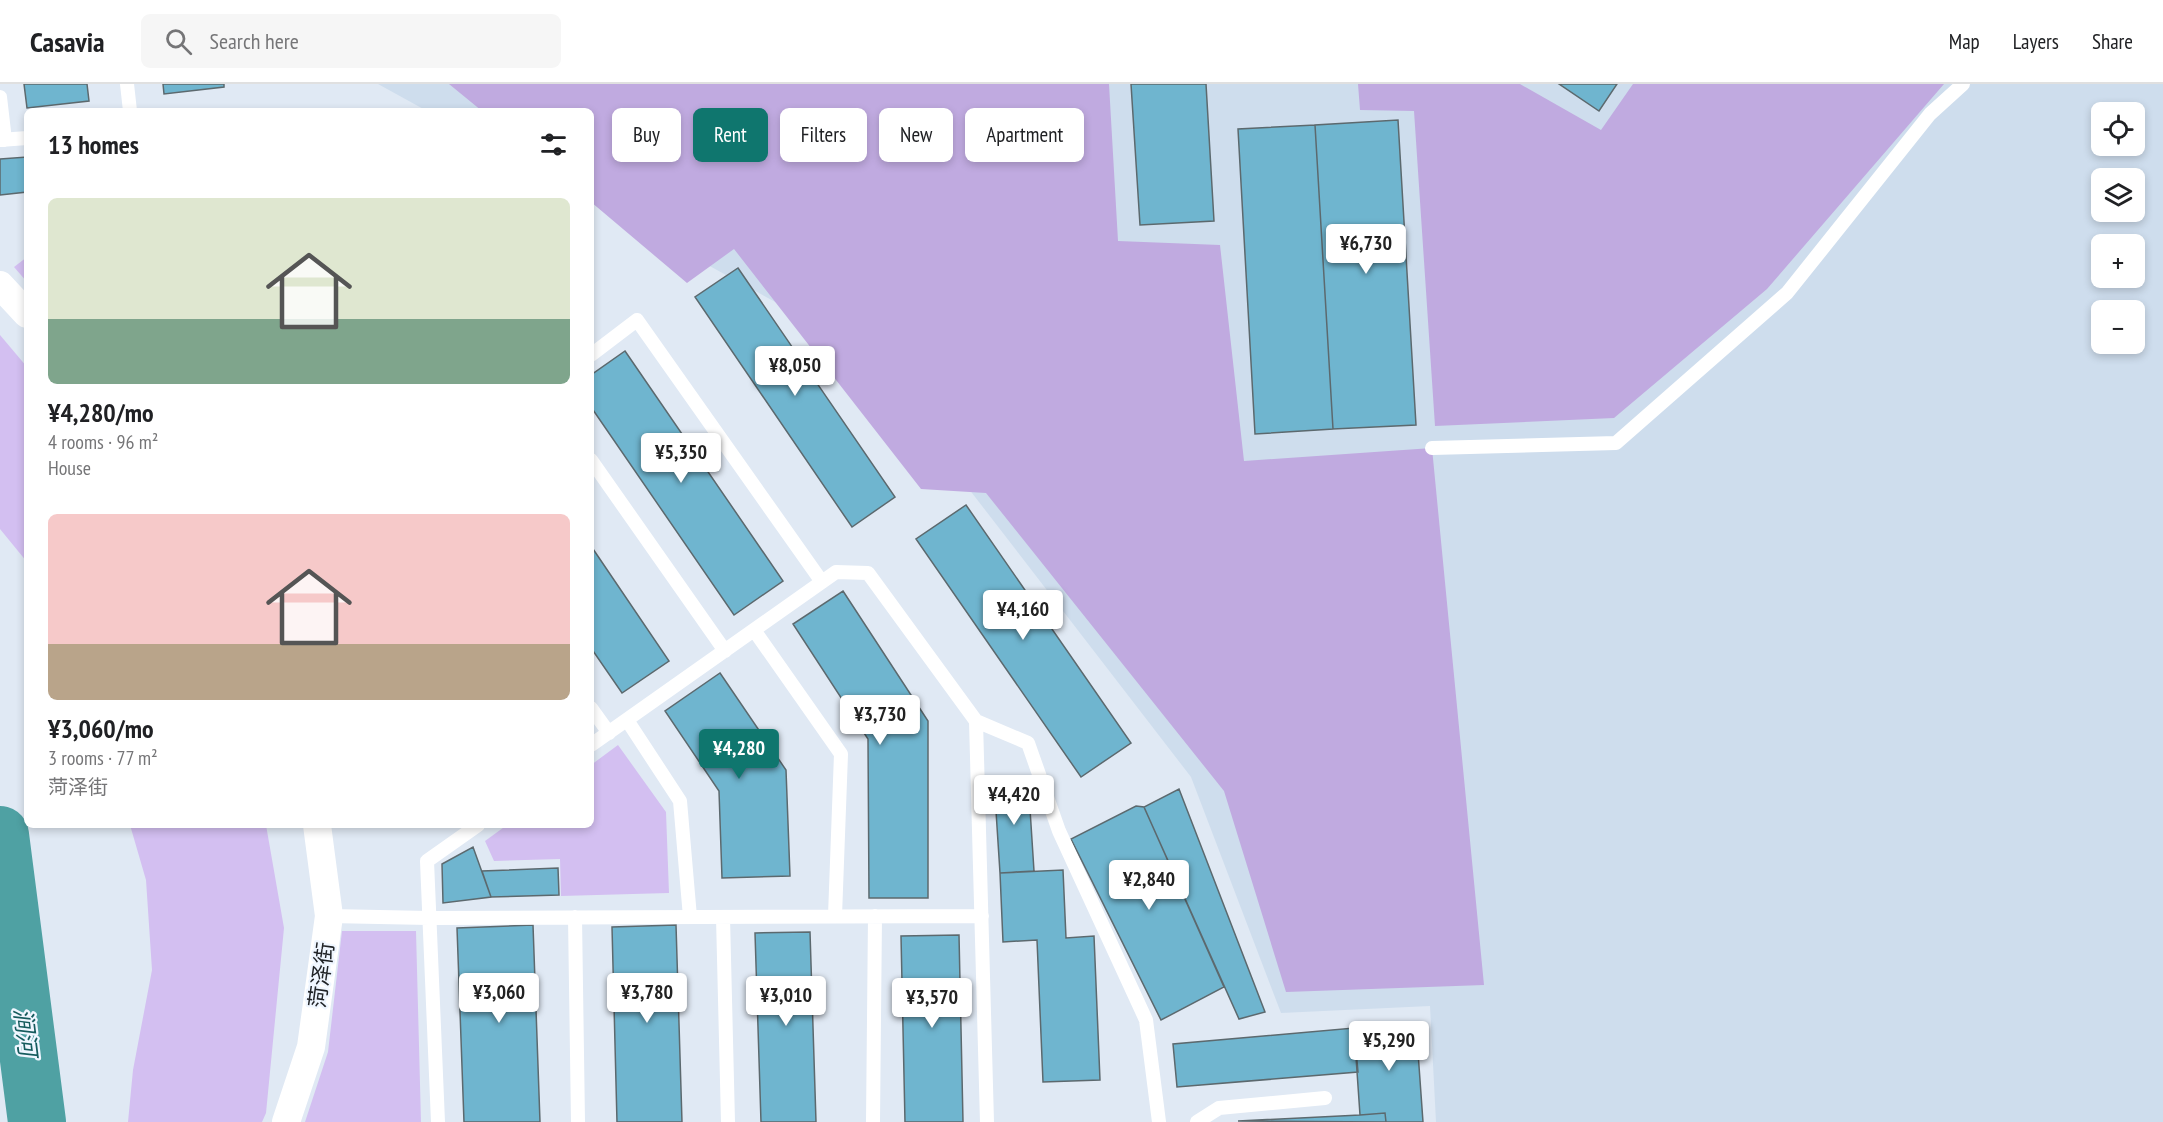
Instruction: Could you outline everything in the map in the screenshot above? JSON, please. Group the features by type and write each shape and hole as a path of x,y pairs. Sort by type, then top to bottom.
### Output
{"street":[{"path":"0,285 24,311"},
{"name":"菏泽街","path":"286,1122 311,1047 329,916 317,828"}],"lane":[{"path":"127,84 130,108"},
{"path":"1432,448 1616,443 1786,293 1930,114 1963,84"},
{"path":"0,97 3,140 24,138"},
{"path":"594,353 637,320 822,582"},
{"path":"594,464 725,651"},
{"path":"594,743 836,572 868,573 976,721 1028,743 1059,831 1146,1020 1159,1122"},
{"path":"754,630 841,754 836,916"},
{"path":"594,712 609,733"},
{"path":"627,720 680,801 690,917"},
{"path":"976,721 987,1122"},
{"path":"438,1122 427,861 471,828"},
{"path":"329,916 429,918 982,916"},
{"path":"873,1122 875,916"},
{"path":"574,917 578,1122"},
{"path":"723,917 728,1122"},
{"path":"1197,1122 1219,1108 1325,1098"}],"shaded area":[{"path":"378,84 2163,84 2163,1122 1436,1122 1430,1006 1281,1013 1191,777 861,349 594,203 594,108 422,108"},
{"path":"449,84 1109,84 1118,241 1220,245 1244,461 1432,448 1484,985 1286,992 1224,791 986,493 921,489 734,249 687,283 594,205 594,108 478,108"},
{"path":"1358,84 1520,84 1601,130 1633,84 1944,84 1767,289 1614,418 1435,426 1414,111 1360,110"},
{"path":"24,259 24,279 14,267"},
{"path":"0,335 24,363 24,558 0,529"},
{"path":"618,745 666,812 669,893 561,896 560,859 494,861 485,841 503,828 594,828 594,763"},
{"path":"131,828 267,828 284,928 266,1113 262,1122 128,1122 133,1070 152,970 146,880"},
{"path":"342,931 416,931 421,1122 305,1122 328,1052"}],"building":[{"path":"24,84 87,84 89,101 27,108"},
{"path":"163,84 224,84 224,87 164,94"},
{"path":"1131,84 1206,84 1214,221 1140,225"},
{"path":"1559,84 1617,84 1599,111"},
{"path":"1398,120 1416,425 1333,429 1315,125"},
{"path":"1315,125 1333,429 1255,434 1238,129"},
{"path":"24,157 24,192 0,195 0,159"},
{"path":"738,268 895,497 852,527 695,297"},
{"path":"625,351 783,581 734,615 594,411 594,373"},
{"path":"966,505 1131,743 1081,777 916,539"},
{"path":"594,550 669,661 622,693 594,652"},
{"path":"843,591 928,721 928,898 869,898 868,739 793,624"},
{"path":"720,673 786,770 790,876 722,878 719,791 665,711"},
{"path":"1028,778 1034,871 1000,873 994,780"},
{"path":"1179,789 1265,1012 1239,1019 1144,807"},
{"path":"1136,806 1144,807 1224,987 1161,1020 1071,839"},
{"path":"473,847 491,897 443,903 442,864"},
{"path":"558,868 559,895 491,897 482,871"},
{"path":"1063,870 1066,938 1094,936 1100,1080 1043,1082 1037,940 1003,942 1000,873"},
{"path":"533,925 540,1122 464,1122 457,928"},
{"path":"676,925 682,1122 617,1122 612,927"},
{"path":"810,932 816,1122 761,1122 755,933"},
{"path":"959,935 963,1122 905,1122 901,936"},
{"path":"1416,1024 1423,1122 1386,1122 1385,1113 1360,1115 1354,1028"},
{"path":"1354,1028 1358,1072 1177,1087 1173,1044"},
{"path":"1385,1113 1386,1122 1238,1121 1360,1115"}],"waterway":[{"name":"涧河","path":"0,835 37,1122"}]}
